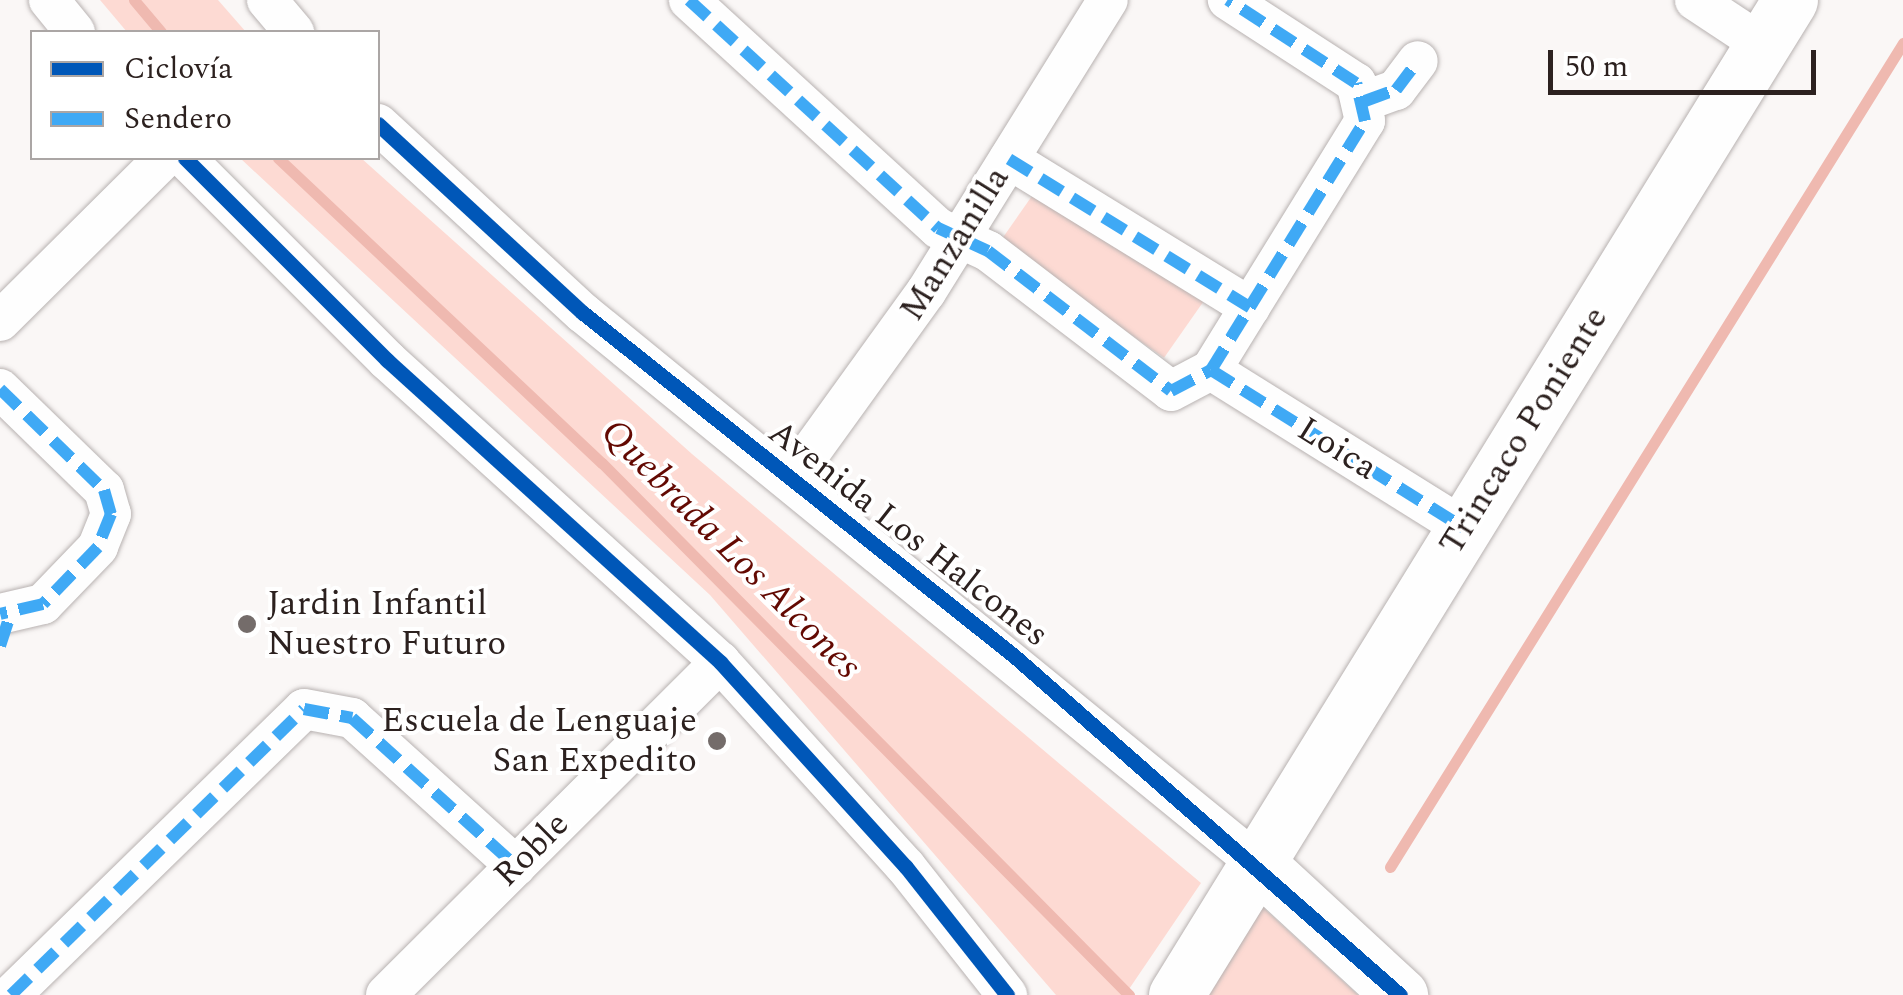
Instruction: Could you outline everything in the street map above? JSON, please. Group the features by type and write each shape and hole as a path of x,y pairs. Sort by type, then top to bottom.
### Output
{"street":[{"path":"49,0 73,30"},
{"path":"267,0 292,30"},
{"path":"689,0 960,238 988,251 1152,384 1182,390 1211,370 1361,130 1365,101 1348,77 1228,0"},
{"name":"Manzanilla","path":"791,478 960,238 1108,0"},
{"path":"1695,0 1777,22"},
{"name":"Trincaco Poniente","path":"1176,995 1777,22"},
{"path":"1365,101 1396,90 1418,61"},
{"name":"Avenida Los Halcones","path":"380,126 583,313 791,478 1257,862 1400,995"},
{"path":"1008,159 1250,307"},
{"path":"0,321 162,160"},
{"path":"187,160 387,360 720,662 880,836 1007,995"},
{"name":"Loica","path":"1211,370 1464,528"},
{"path":"0,389 104,490 112,514 98,547 43,604 3,625"},
{"name":"Roble","path":"386,995 720,662"},
{"path":"11,995 284,723 316,706 352,718 516,866"}],"shaded area":[{"path":"100,0 218,0 244,30 125,30"},
{"path":"242,160 363,160 692,454 1201,883 1125,995 1056,995 710,595"},
{"path":"1039,186 1204,301 1164,358 999,243"},
{"path":"1256,901 1358,995 1200,995"}],"waterway":[{"name":"Quebrada Los Alcones","path":"134,0 159,30"},
{"path":"1390,867 1903,43"},
{"name":"Quebrada Los Alcones","path":"280,160 602,463 1129,995"}],"marked path":[{"path":"689,0 938,228 988,251 1171,391 1211,370 1365,121 1356,83 1228,0"},
{"path":"1365,101 1396,90 1418,61"},
{"path":"1009,159 1250,307"},
{"path":"1211,370 1464,528"},
{"path":"0,389 104,490 111,514 98,547 43,604 0,614"},
{"path":"0,646 10,616"},
{"path":"11,995 304,709 352,718 516,866"}],"cycle path":[{"path":"380,126 583,313 1013,655 1400,995"},
{"path":"187,160 387,360 720,662 906,867 1007,995"}],"place":[{"name":"Jardin Infantil Nuestro Futuro","path":"247,624"},
{"name":"Escuela de Lenguaje San Expedito","path":"717,741"}]}
